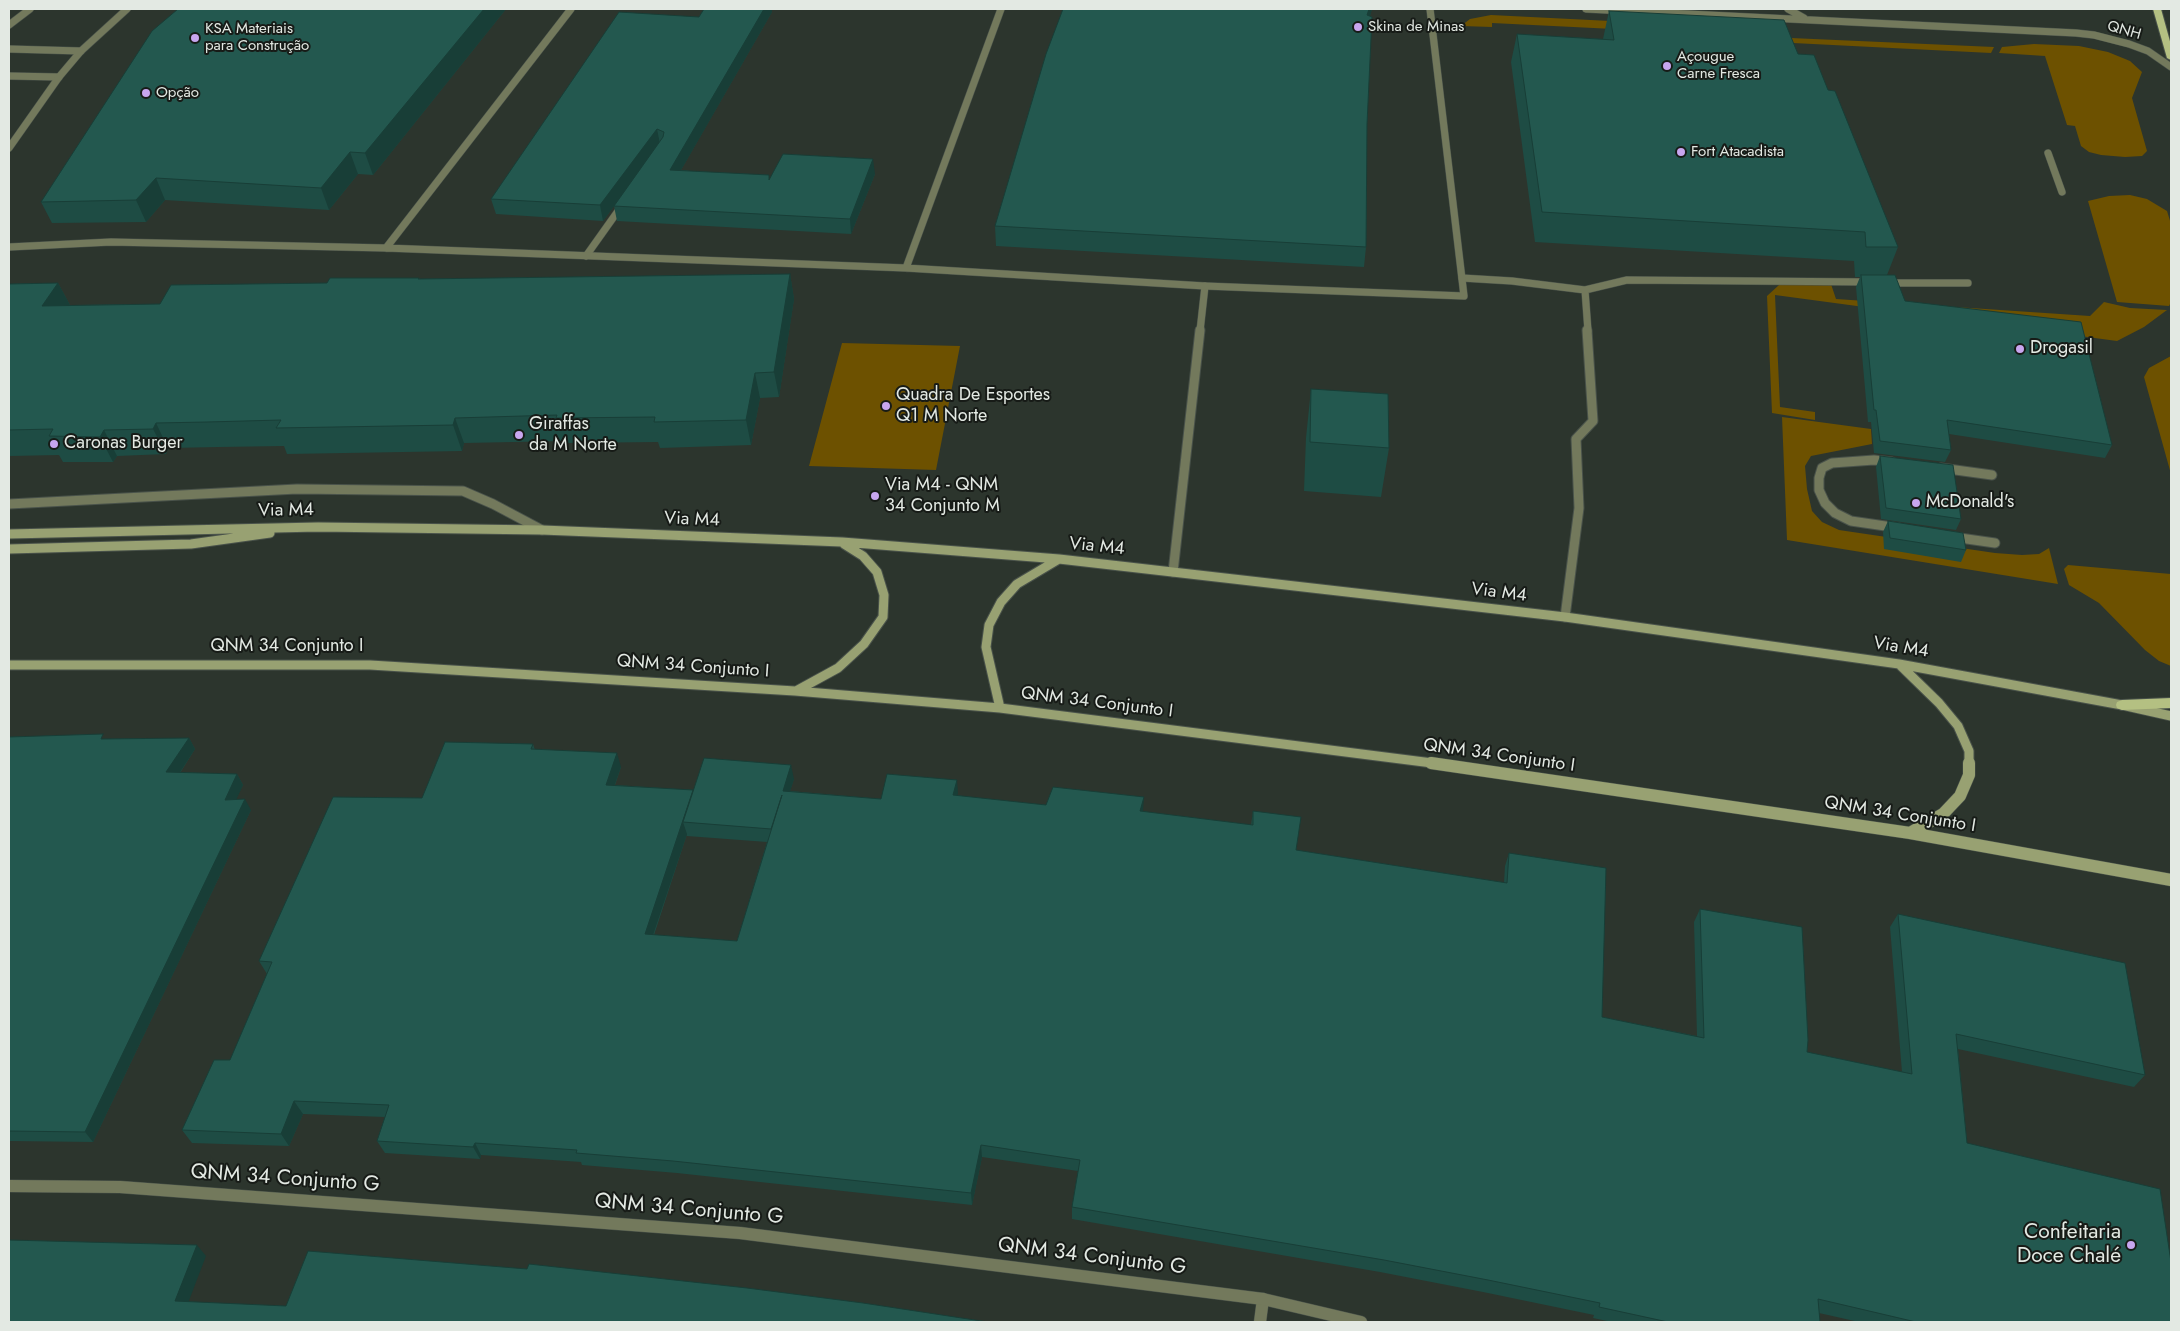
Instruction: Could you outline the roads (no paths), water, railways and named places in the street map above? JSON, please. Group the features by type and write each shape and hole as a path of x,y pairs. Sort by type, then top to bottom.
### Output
{"main road":[{"path":"2157,9 2171,58"},
{"path":"9,549 191,544 318,527"},
{"name":"Via M4","path":"9,534 318,527 542,530 842,542 1059,559 1565,617 1899,664 2122,705 2171,716"},
{"path":"796,691 838,668 864,644 883,618 884,595 877,572 863,556 842,542"},
{"path":"1000,708 986,647 989,624 1001,602 1017,584 1059,559"},
{"name":"QNM 34 Conjunto I","path":"9,665 370,664 796,691 1000,708 1413,761 1910,833 2171,880"},
{"path":"1899,664 1944,708 1958,726 1969,751 1969,775 1960,796 1943,814 1910,833"},
{"path":"2122,705 2171,703"}],"street":[{"path":"9,25 30,9"},
{"path":"9,148 59,78 81,51 127,9"},
{"path":"386,248 571,9"},
{"path":"906,268 1000,9"},
{"path":"9,248 111,242 386,248 906,268 1205,286 1464,296 1430,9"},
{"name":"QNH","path":"1586,9 2094,35 2148,51 2171,66"},
{"path":"1788,9 1802,17 1821,21"},
{"path":"9,49 81,51"},
{"path":"9,76 59,78"},
{"path":"2048,153 2062,192"},
{"path":"586,256 630,194"},
{"path":"1462,278 1512,281 1585,290 1627,280 1968,283"},
{"path":"1173,572 1205,286"},
{"path":"1565,617 1579,508 1576,439 1593,421 1585,290"},
{"path":"1903,464 1874,460 1832,463 1822,468 1819,478 1819,490 1825,503 1850,521 1908,530"},
{"path":"1933,467 1992,475"},
{"path":"9,504 297,489 463,491 542,530"},
{"path":"1947,536 1995,543"},
{"name":"QNM 34 Conjunto G","path":"9,1186 120,1187 740,1233 1263,1299 1361,1322"},
{"path":"1260,1322 1263,1299"}],"place":[{"name":"Skina de Minas","path":"1358,27"},
{"name":"KSA Materiais para Construção","path":"195,38"},
{"name":"Açougue Carne Fresca","path":"1667,66"},
{"name":"Opção","path":"146,93"},
{"name":"Fort Atacadista","path":"1681,152"},
{"name":"Drogasil","path":"2020,349"},
{"name":"Quadra De Esportes Q1 M Norte","path":"886,406"},
{"name":"Giraffas da M Norte","path":"519,435"},
{"name":"Caronas Burger","path":"54,444"},
{"name":"Via M4 - QNM 34 Conjunto M","path":"875,496"},
{"name":"McDonald's","path":"1916,503"},
{"name":"Confeitaria Doce Chalé","path":"2131,1245"}]}
